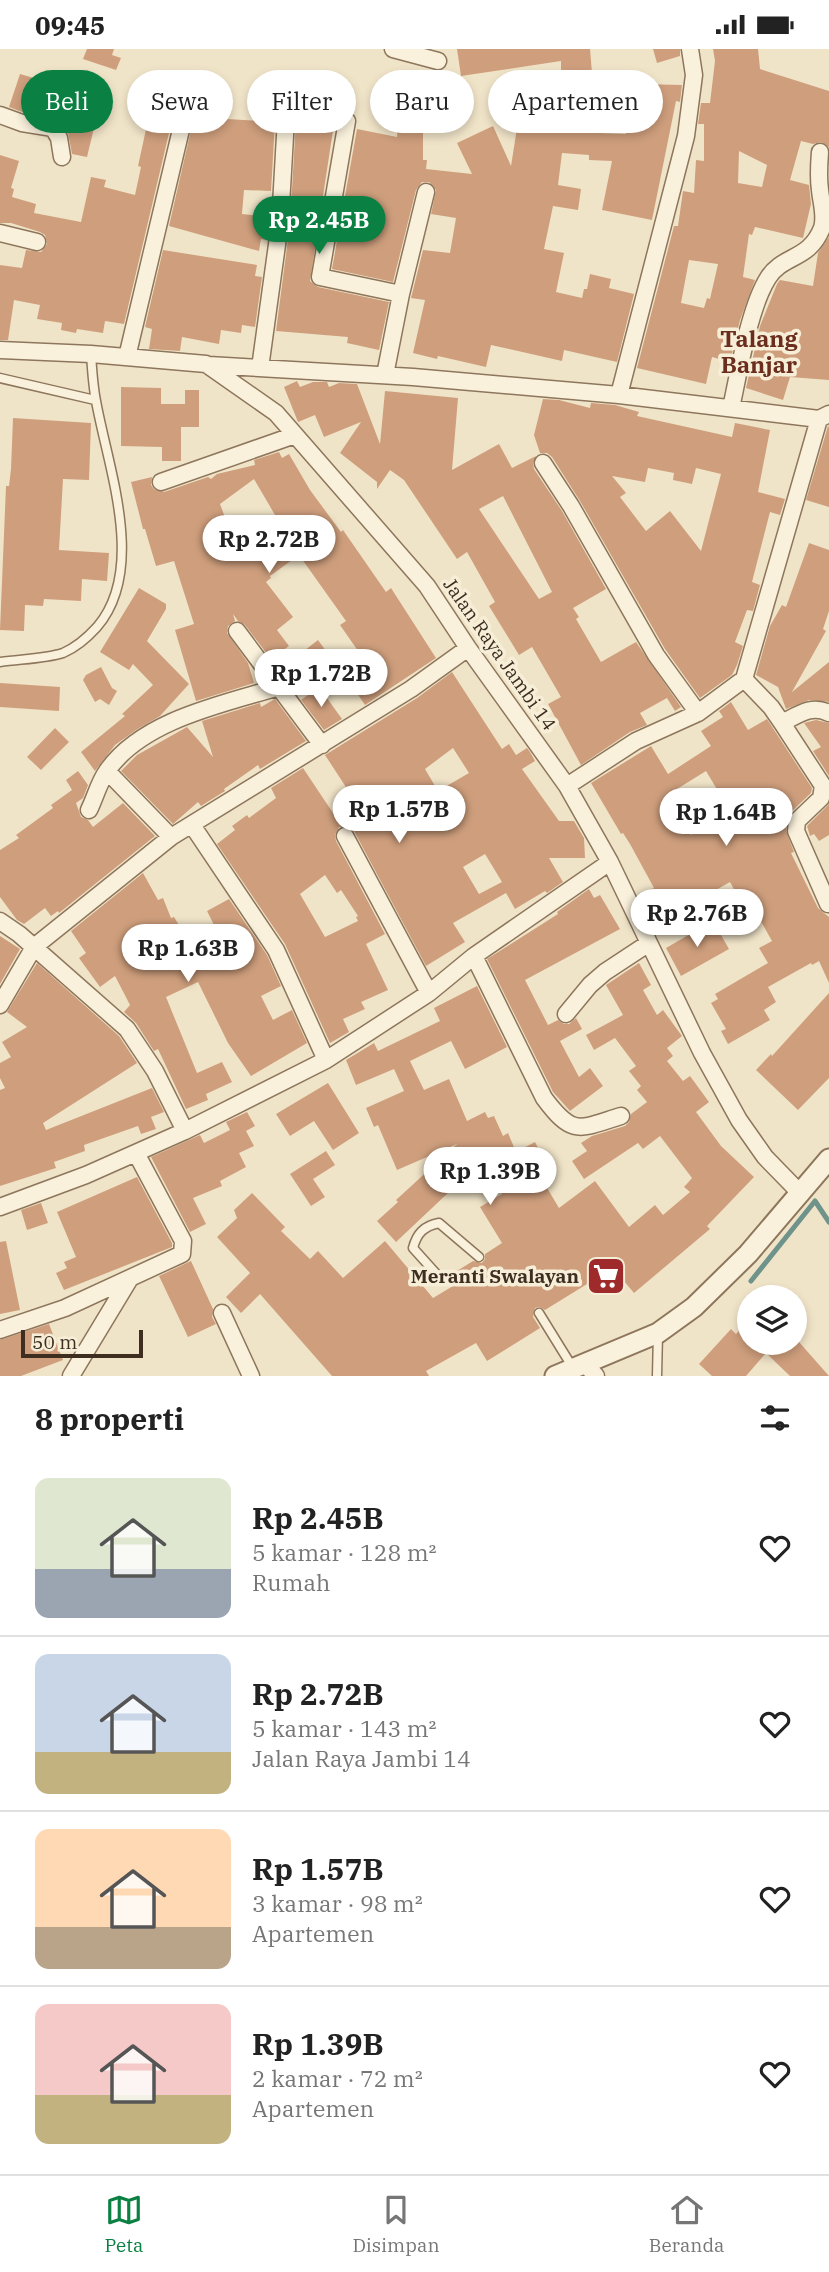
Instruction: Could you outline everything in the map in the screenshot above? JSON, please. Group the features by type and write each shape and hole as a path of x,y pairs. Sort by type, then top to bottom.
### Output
{"street":[{"path":"393,49 438,61"},
{"path":"619,395 687,136 694,75 690,49"},
{"path":"0,115 22,123 53,128 59,138 62,157"},
{"path":"127,357 180,133"},
{"path":"260,368 280,223 285,133"},
{"path":"345,133 320,277 401,295"},
{"path":"731,408 747,340 769,276 779,266 815,244 823,224 818,171 820,152"},
{"path":"385,375 426,192"},
{"path":"0,233 37,242"},
{"name":"Jalan Raya Jambi 14","path":"0,349 90,353 206,364 276,413 427,586 567,786 610,862 702,1053 739,1119 765,1157 801,1194"},
{"path":"206,364 385,375 619,395 824,417 744,679 698,713 636,741 567,786"},
{"path":"161,482 295,435"},
{"path":"543,463 571,506 656,656 698,713"},
{"path":"237,631 322,745"},
{"path":"0,1005 34,947 171,838 411,689 468,647"},
{"path":"744,679 771,707 823,786 821,798 797,821 796,831 828,904"},
{"path":"89,810 107,771 124,752 148,735 174,721 279,687"},
{"path":"782,723 807,710 829,713"},
{"path":"107,771 171,838"},
{"path":"192,825 276,950 326,1061"},
{"path":"345,836 429,993"},
{"path":"0,1207 185,1132 326,1061 429,993 474,956 610,862"},
{"path":"0,921 19,933 127,1029 155,1070 185,1132"},
{"path":"566,1014 590,985 605,972 649,943"},
{"path":"474,956 544,1098 558,1117 572,1127 584,1128 621,1117"},
{"path":"0,1330 65,1308 182,1254 183,1241 136,1153"},
{"path":"577,1371 658,1333 694,1307 748,1254 829,1159"},
{"path":"68,1375 129,1280"},
{"path":"222,1313 251,1376"}],"lane":[{"path":"0,661 62,653 85,641 107,615 119,582 121,536 117,496 95,400 90,353"},
{"path":"0,379 95,400"},
{"path":"441,1279 414,1248 416,1236 430,1225 439,1223 479,1257"},
{"path":"539,1313 577,1371"},
{"path":"657,1376 658,1333"}],"building":[{"path":"87,49 114,49 112,55 121,58 116,70 83,59"},
{"path":"457,49 590,49 592,70 561,70 561,61 474,74 474,70 460,70"},
{"path":"653,49 680,49 680,56 657,63"},
{"path":"713,49 758,49 760,69 829,91 829,147 821,142 813,144 801,141 790,180 809,185 811,204 803,238 755,227 752,235 749,234 743,277 755,280 740,320 730,362 712,357 706,384 637,368 674,226 678,226 683,191 694,193 696,160 704,161 704,124 698,124 701,103 710,103 715,61","holes":["739,151 767,165 762,187 738,183","689,260 718,264 710,299 707,298 704,308 681,303"]},
{"path":"20,74 21,74 21,112 9,107"},
{"path":"663,85 682,85 680,102 676,101 652,220 602,210 612,161 589,160 589,155 562,153 558,185 581,189 578,210 553,206 544,249 564,253 556,292 582,298 590,274 611,279 609,288 634,294 617,362 564,350 562,361 491,345 486,367 413,353 425,300 411,298 423,250 450,253 456,218 431,214 436,190 429,182 422,182 416,190 393,282 332,269 357,129 397,137 397,133 423,133 423,160 427,160 426,169 472,174 457,143 488,128 488,133 496,133 511,166 516,133 663,133"},
{"path":"233,119 247,120 247,133 274,133 271,191 244,190 242,214 270,217 267,240 261,239 259,251 169,226 190,133 233,133"},
{"path":"68,133 93,133 87,157 72,154"},
{"path":"145,133 169,133 124,324 105,321 103,333 77,329 76,333 61,330 62,323 37,319 40,305 14,300 8,340 0,340 0,265 22,268 26,250 41,252 47,244 45,235 40,232 11,223 0,223 0,155 19,161 11,188 14,189 12,197 36,204 34,213 81,222 91,177 106,180 104,187 135,195 141,167 138,166"},
{"path":"295,133 333,133 310,281 318,287 389,302 379,350 347,343 348,337 276,331 290,224"},
{"path":"829,237 829,380 790,377 783,400 746,388 760,326 777,284 780,280 813,286 818,253"},
{"path":"163,250 257,265 255,276 262,277 255,327 242,325 241,333 221,330 219,344 182,337 180,351 149,349 152,329 145,327"},
{"path":"297,381 300,387 313,382 327,382 329,387 339,383 357,384 380,444 385,391 458,398 452,470 499,444 512,468 536,456 534,469 562,511 606,589 573,608 579,617 576,619 601,662 636,642 681,707 675,711 667,698 640,713 647,725 630,732 581,765 548,704 561,697 532,647 519,655 489,606 495,602 467,552 457,559 404,480 390,470 377,489 377,482 340,453 361,422 324,437 315,415 298,422 284,387","holes":["503,496 552,592 539,599 479,509"]},
{"path":"121,387 161,388 161,404 185,404 185,390 199,390 199,427 181,427 181,461 162,461 162,447 121,446"},
{"path":"543,399 590,408 591,403 615,405 639,412 637,416 732,437 735,423 770,430 758,492 785,499 780,515 770,512 752,582 760,585 753,611 747,610 735,642 743,646 732,675 700,698 665,649 552,457 547,453 540,453 534,435","holes":["648,468 674,473 673,480 692,484 696,468 721,474 701,551 670,511 646,531 620,497 626,493 612,476 645,482"]},
{"path":"13,418 91,423 89,480 63,479 59,550 109,553 107,581 82,579 81,601 44,599 43,606 25,605 24,631 0,630 6,486 9,486 11,469"},
{"path":"829,427 829,507 806,500"},
{"path":"279,452 282,458 289,454 310,490 341,532 343,530 386,592 391,588 436,658 365,705 342,671 363,658 340,625 346,621 299,555 270,576 266,582 293,617 277,630 289,646 271,659 233,614 235,621 228,626 227,633 248,663 254,683 196,701 175,630 194,624 174,561 156,566 131,482 152,477 151,485 154,489 164,492 208,477 211,479 217,474 255,465 254,460","holes":["254,479 275,515 235,544 220,504"]},
{"path":"809,543 829,550 829,611 823,629 826,631 792,692 829,662 829,702 809,700 786,709 778,687 756,675 770,626 782,605 786,607"},
{"path":"139,588 166,604 166,609 147,641 189,684 160,716 115,745 95,771 81,752 125,716 122,714 153,685 133,664 129,670 100,652"},
{"path":"318,640 342,673 324,687 300,654"},
{"path":"101,667 112,688 117,691 109,705 100,699 95,702 83,680 86,675"},
{"path":"452,672 502,749 509,744 516,755 527,748 530,752 535,761 522,769 559,821 574,821 584,838 585,858 549,858 563,882 547,893 545,891 515,909 506,893 453,923 465,942 426,966 354,831 346,826 339,827 335,835 336,841 385,934 366,944 388,990 361,1002 365,1009 343,1019 349,1032 330,1043 285,944 217,844 235,830 232,826 247,815 249,818 276,798 271,788 303,768 335,816 355,801 325,755 417,698","holes":["453,748 469,773 438,791 425,769","485,854 502,882 479,894 463,867","325,875 337,893 341,890 358,916 358,921 325,937 300,894"]},
{"path":"0,683 60,687 59,711 0,707"},
{"path":"319,687 342,719 324,730 301,700"},
{"path":"275,699 306,741 260,769 258,765 201,806 198,802 173,824 121,771 137,755 187,727 213,757 202,721 260,703 261,707"},
{"path":"731,702 748,730 767,719 812,788 811,793 789,814 786,831 794,852 791,853 818,908 829,917 829,983 819,961 768,987 776,1002 764,1010 770,1020 728,1044 721,1031 726,1029 711,1003 718,999 715,994 768,963 759,948 772,941 758,916 751,920 730,882 707,895 705,891 658,916 645,892 654,888 591,783 651,746 668,774 711,746 701,731 723,717 719,711","holes":["706,771 727,806 722,809 728,819 691,835 679,811 687,807 677,789"]},
{"path":"816,720 829,723 829,776 813,751 821,747 804,723"},
{"path":"55,728 69,742 41,770 27,757"},
{"path":"78,771 88,785 83,798 76,803 81,817 88,820 93,827 123,803 155,836 59,913 58,911 51,916 45,908 24,924 17,920 0,897 0,850 19,838 16,835 53,808 51,805 72,790 66,780"},
{"path":"829,804 829,835 819,841 814,834 810,836 807,826"},
{"path":"143,873 158,900 163,898 171,918 174,917 197,954 222,941 207,911 229,899 267,955 281,986 261,996 273,1020 292,1010 307,1043 251,1076 228,1043 198,982 166,997 197,1073 222,1062 232,1082 206,1094 208,1100 186,1109 158,1049 154,1051 136,1023 124,1012 130,1005 115,976 100,987 79,958 86,953 71,931"},
{"path":"589,889 594,898 600,895 620,929 525,980 548,1025 558,1020 569,1024 576,1018 582,1029 560,1041 579,1077 590,1068 603,1086 570,1111 553,1092 487,959 558,914 557,912"},
{"path":"713,921 729,949 681,976 666,948"},
{"path":"0,936 20,949 0,984"},
{"path":"37,963 119,1036 137,1063 43,1123 46,1130 152,1088 164,1112 151,1117 156,1129 141,1134 138,1126 84,1145 85,1151 54,1162 56,1168 0,1186 0,1090 5,1088 0,1078 0,1063 11,1057 2,1042 27,1027 7,1012"},
{"path":"639,963 651,985 643,990 657,1015 663,1010 682,1036 667,1048 673,1056 667,1061 683,1081 690,1076 709,1102 696,1112 721,1146 754,1177 707,1226 710,1229 634,1293 613,1268 545,1310 535,1308 533,1317 540,1328 487,1361 476,1343 426,1371 429,1376 332,1376 260,1294 241,1313 226,1297 250,1273 217,1237 237,1218 234,1210 252,1193 285,1227 281,1231 310,1259 318,1251 343,1278 385,1241 433,1298 458,1283 452,1274 473,1261 482,1263 485,1254 502,1243 480,1207 502,1194 483,1158 436,1178 449,1192 396,1242 377,1221 457,1144 397,1170 378,1125 374,1127 366,1108 404,1091 394,1069 356,1085 346,1060 374,1043 378,1051 440,1021 434,1008 477,986 507,1047 465,1069 451,1041 410,1061 424,1090 449,1079 467,1121 485,1112 488,1118 494,1116 503,1136 508,1133 516,1152 535,1142 547,1165 537,1171 559,1208 595,1181 629,1227 655,1205 663,1215 690,1192 684,1187 692,1178 660,1136 643,1149 638,1143 584,1179 572,1161 587,1151 581,1143 592,1136 625,1126 631,1114 647,1102 637,1090 641,1086 629,1071 636,1066 615,1038 594,1050 586,1035 623,1015 606,985"},
{"path":"829,993 829,1078 798,1110 756,1070"},
{"path":"328,1083 359,1133 333,1150 314,1121 290,1136 276,1114"},
{"path":"247,1112 255,1126 246,1131 254,1146 239,1153 246,1167 220,1181 222,1186 193,1198 206,1224 190,1232 151,1157 200,1135 204,1143 230,1130 226,1122"},
{"path":"326,1151 335,1165 313,1179 325,1197 311,1206 290,1174"},
{"path":"137,1177 172,1247 64,1290 56,1273 67,1268 64,1262 76,1257 57,1212"},
{"path":"41,1203 48,1223 27,1230 21,1210"},
{"path":"6,1241 20,1310 0,1314 0,1242"},
{"path":"191,1261 213,1309 212,1317 216,1324 188,1337 159,1276"},
{"path":"49,1324 63,1360 21,1376 0,1376 0,1340"},
{"path":"731,1329 736,1334 737,1355 764,1355 746,1376 712,1376 699,1364"},
{"path":"807,1351 829,1376 790,1376 768,1355 807,1355"}],"waterway":[{"path":"751,1281 815,1201 829,1222"}],"place":[{"name":"Meranti Swalayan","path":"606,1276"}],"district":[{"name":"Talang Banjar","path":"759,352"}]}
